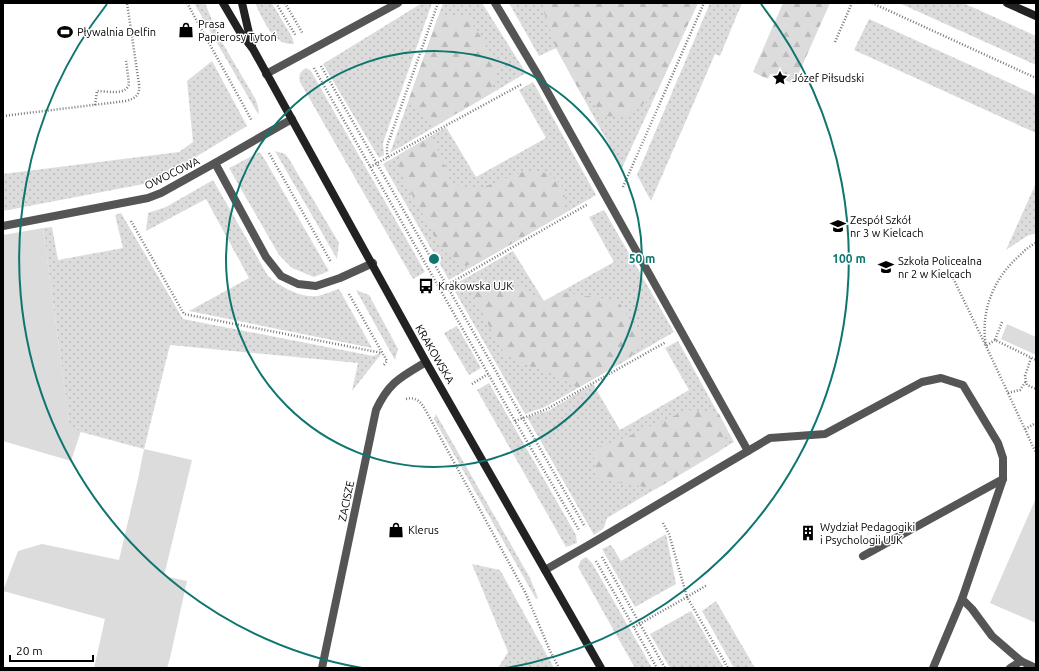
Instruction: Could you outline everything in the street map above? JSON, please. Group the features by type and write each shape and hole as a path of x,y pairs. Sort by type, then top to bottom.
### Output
{"street":[{"name":"KRAKOWSKA","path":"223,3 240,32 253,49 373,263 426,362 601,668"},
{"name":"KRAKOWSKA","path":"242,3 253,49"},
{"path":"266,74 398,3"},
{"path":"495,3 538,75 748,451"},
{"path":"1008,3 1036,16"},
{"name":"OWOCOWA","path":"3,226 148,198 161,193 215,164 292,119"},
{"path":"215,164 266,257 281,276 298,284 316,286 340,278 373,263"},
{"name":"ZACISZE","path":"322,668 376,410 384,394 393,383 426,362"},
{"path":"545,570 770,438 825,434 922,382 941,378 963,385 998,443 1003,458 1003,479 962,599 933,668"},
{"path":"863,556 1003,479"},
{"path":"962,599 972,609 992,636 1022,661 1036,668"},
{"path":"1010,668 1022,661"}],"path":[{"path":"3,116 96,105 136,98 140,93 127,3"},
{"path":"187,3 252,121"},
{"path":"276,3 298,40"},
{"path":"285,3 587,529"},
{"path":"388,157 387,146 438,3"},
{"path":"613,210 704,3"},
{"path":"835,42 852,3"},
{"path":"872,3 1036,78"},
{"path":"96,105 97,90 121,92 126,90 129,84 126,60"},
{"path":"313,68 580,532"},
{"path":"370,167 538,75"},
{"path":"268,151 333,267"},
{"path":"440,289 604,195"},
{"path":"122,203 184,314 382,353"},
{"path":"986,346 983,333 989,298 1002,274 1014,260 1031,245 1036,243"},
{"path":"952,276 1036,453"},
{"path":"346,288 387,361"},
{"path":"986,346 995,340 1002,322"},
{"path":"515,421 547,409 682,333"},
{"path":"995,340 1036,360"},
{"path":"1031,358 1025,376 1027,385 1036,389"},
{"path":"472,384 488,374"},
{"path":"1008,393 1020,390 1026,381"},
{"path":"407,398 419,401 426,411 526,594 550,651 559,668"},
{"path":"1025,429 1036,423"},
{"path":"653,507 669,534 687,597 728,668"},
{"path":"599,551 665,668"},
{"path":"593,555 657,668"},
{"path":"634,627 707,585"}],"green space":[{"path":"194,3 205,3 219,37 256,100 259,111 258,114"},
{"path":"255,3 272,3 292,37 294,44 280,41 275,36 265,24"},
{"path":"422,3 432,3 383,143 384,155 379,158 323,64"},
{"path":"443,3 482,3 526,73 390,153"},
{"path":"509,3 698,3 622,168 556,48 539,56"},
{"path":"548,3 695,3 695,9 658,89 646,102 625,117 603,116 591,101 580,92 556,48 543,9"},
{"path":"710,3 742,3 720,56 715,54 651,201 637,175"},
{"path":"783,3 830,3 794,84 770,74 768,79 753,72"},
{"path":"899,3 963,3 1036,36 1036,65"},
{"path":"438,17 468,17 499,65 490,94 436,125 420,115 409,99"},
{"path":"869,19 1036,95 1036,133 854,50"},
{"path":"212,61 247,126 154,182 3,211 3,174 179,152 193,142 187,81"},
{"path":"306,68 311,71 425,272 413,279 300,82 300,74"},
{"path":"533,82 596,195 449,280 383,164 446,127 476,177 546,138 519,90"},
{"path":"432,136 452,184 476,190 525,171 549,173 564,188 565,213 475,265 465,265 441,249 399,170 400,154"},
{"path":"275,151 285,154 289,159 339,243 337,259"},
{"path":"260,152 329,271 314,277 292,268 279,255 229,168"},
{"path":"213,180 268,276 285,288 304,295 317,296 339,289 372,348 189,311 249,278 206,199 146,231 148,213 166,207"},
{"path":"1036,183 1036,233 1027,236 1006,250"},
{"path":"604,210 674,332 545,407 525,414 452,286 513,251 544,301 614,262 589,217"},
{"path":"121,213 183,319 373,356 382,353 352,391 358,363 170,345 144,449 70,429 43,228 52,227 58,260 123,248 115,215"},
{"path":"43,228 70,428 81,431 71,461 3,441 3,235"},
{"path":"482,278 519,286 544,301 562,292 618,301 642,338 630,358 578,388 554,374 534,368 505,355 471,289"},
{"path":"356,290 369,295 398,349 395,360"},
{"path":"1007,324 1036,337 1036,355 1001,339"},
{"path":"457,326 481,368 469,375 444,333"},
{"path":"678,341 734,442 607,518 604,528 594,535 527,417 548,411 593,384 620,430 689,390 665,348"},
{"path":"489,383 576,535 577,543 566,547 477,390"},
{"path":"687,410 719,414 728,431 720,451 656,489 595,478 594,449 629,436"},
{"path":"436,414 530,578 538,598 536,599 434,419"},
{"path":"144,449 192,460 164,576 187,581 170,658 167,668 94,668 105,619 3,591 18,551 42,544 119,560"},
{"path":"1036,498 1036,623 990,603"},
{"path":"666,534 676,584 635,607 602,549 611,545 621,561"},
{"path":"586,557 592,563 652,668 635,668 578,567 581,560"},
{"path":"472,564 500,570 554,668 498,668 508,652"},
{"path":"716,601 755,668 734,668 702,611"},
{"path":"691,611 724,668 670,668 650,634"}],"place":[{"name":"Prasa Papierosy Tytoń","path":"186,30"},
{"name":"Pływalnia Delfin","path":"65,32"},
{"name":"Józef Piłsudski","path":"780,78"},
{"name":"Zespół Szkół nr 3 w Kielcach","path":"838,226"},
{"name":"Szkoła Policealna nr 2 w Kielcach","path":"886,267"},
{"name":"Krakowska UJK","path":"426,286"},
{"name":"Klerus","path":"396,530"},
{"name":"Wydział Pedagogiki i Psychologii UJK","path":"808,533"}]}
